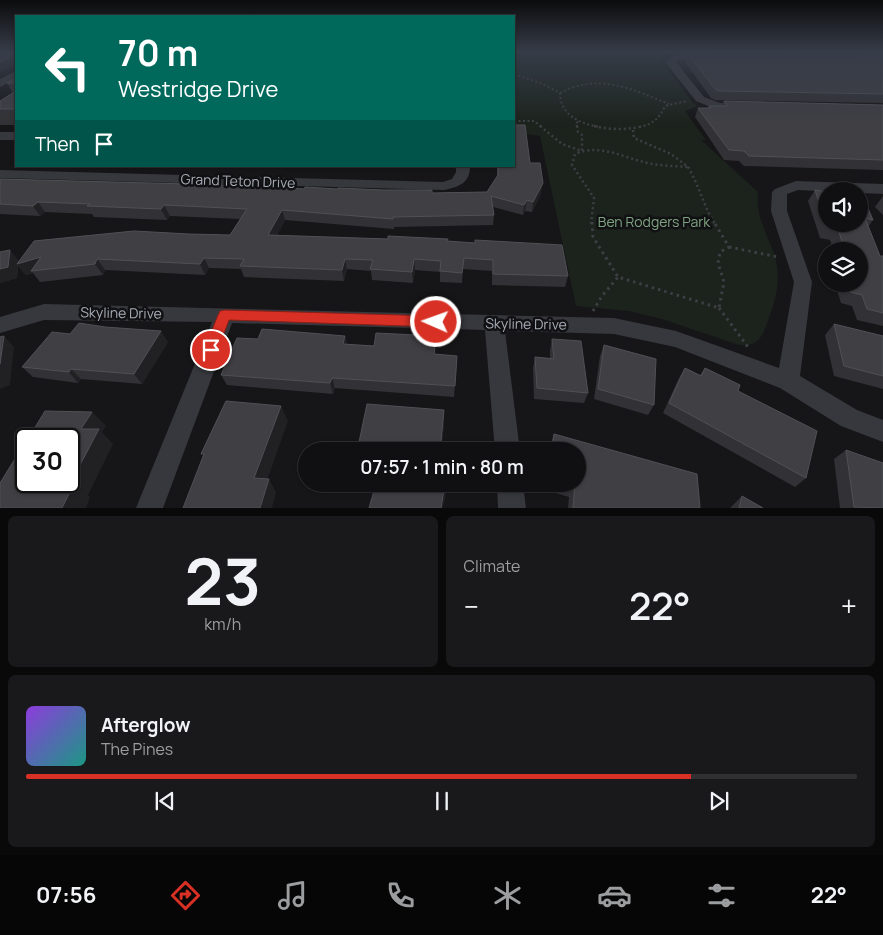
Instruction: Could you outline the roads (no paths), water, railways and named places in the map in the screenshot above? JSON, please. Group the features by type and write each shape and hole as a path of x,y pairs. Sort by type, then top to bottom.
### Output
{"street":[{"path":"681,76 700,99 718,106 748,107"},
{"path":"0,136 15,136"},
{"name":"Grand Teton Drive","path":"0,174 444,186 458,182 463,172 463,167"},
{"path":"788,380 803,282 779,211 780,192 796,186 883,189"},
{"name":"Skyline Drive","path":"0,325 44,312 614,326 676,339 788,380 849,418 883,430"},
{"path":"149,508 225,315"},
{"path":"494,323 506,442"},
{"path":"511,492 512,508"}],"park label":[{"name":"Ben Rodgers Park","path":"654,222"}]}
